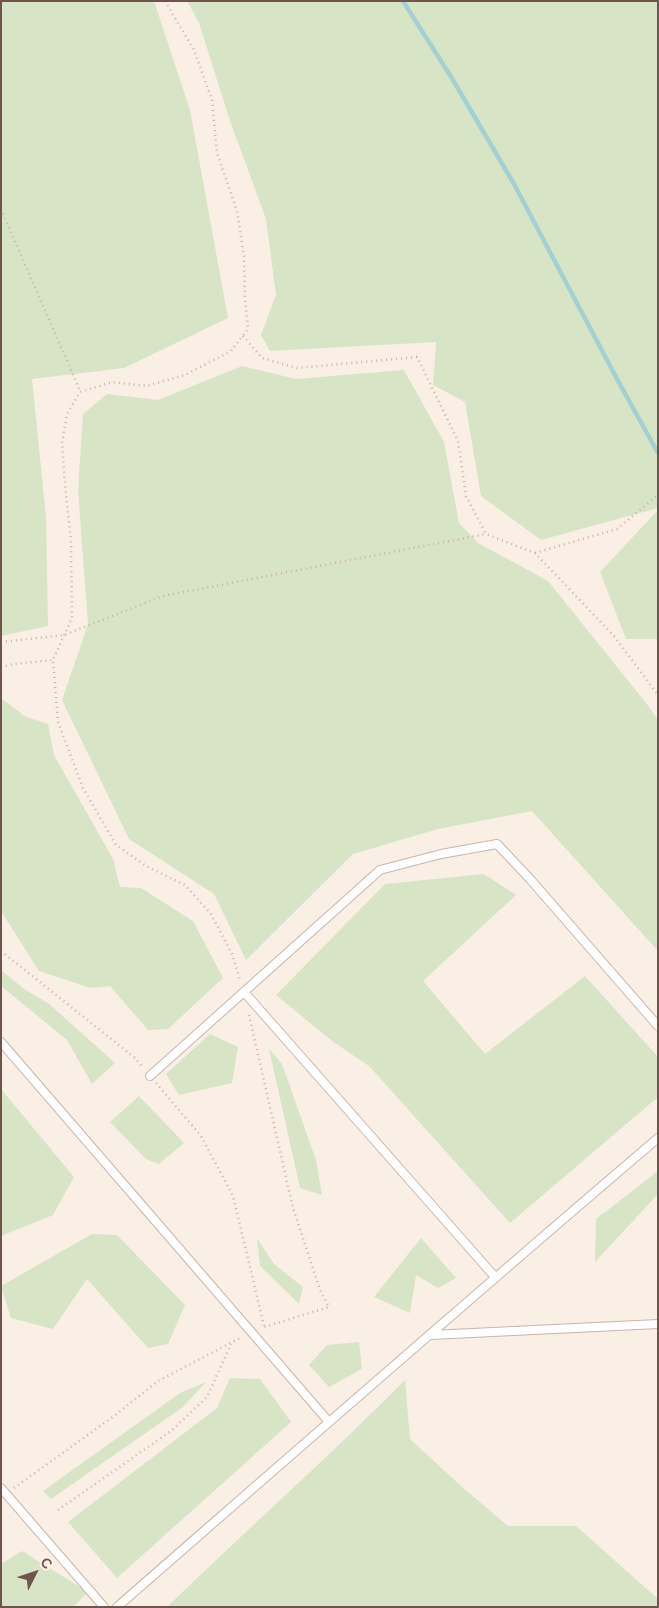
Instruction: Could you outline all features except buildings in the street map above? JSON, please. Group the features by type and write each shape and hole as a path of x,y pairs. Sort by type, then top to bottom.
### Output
{"lane":[{"path":"150,1076 380,870 442,854 497,844 530,879 658,1026"},
{"path":"244,992 494,1277"},
{"path":"1,1042 329,1422"},
{"path":"117,1607 431,1335 494,1277 658,1138"},
{"path":"431,1335 658,1324"},
{"path":"1,1488 104,1607"}],"path":[{"path":"165,1 194,50 212,100 217,153 237,211 244,256 248,329 231,351 185,375 147,386 112,382 80,392 67,414 62,443 71,540 72,618 53,660 58,722 83,788 116,845 146,866 185,885 211,914 232,954 244,992"},
{"path":"1,208 80,392"},
{"path":"243,336 262,358 296,368 417,357 458,441 466,496 486,534"},
{"path":"535,553 617,529 658,495"},
{"path":"1,642 64,635 163,596 486,534 535,553 614,636 658,695"},
{"path":"1,667 53,660"},
{"path":"1,951 135,1058 201,1136 233,1196 264,1326"},
{"path":"248,1010 293,1208 320,1290 329,1307 256,1330"},
{"path":"9,1491 114,1416 158,1381 248,1334"},
{"path":"58,1510 171,1431 186,1417 207,1396 231,1342"}],"green space":[{"path":"1,1 154,1 190,110 228,318 124,368 32,379 46,517 48,626 1,636"},
{"path":"187,1 658,1 658,508 541,540 481,496 465,402 433,385 436,342 270,351 261,335 276,295 266,219 230,121 199,23"},
{"path":"242,366 296,379 404,370 444,442 459,523 478,543 548,581 646,703 658,720 658,951 532,811 438,829 353,854 246,960 214,894 129,839 62,700 88,624 78,491 83,414 107,394 158,400"},
{"path":"658,510 658,639 626,639 600,572"},
{"path":"1,698 26,717 48,724 54,755 113,859 120,887 141,888 193,921 223,978 168,1029 148,1030 110,986 91,988 39,971 1,911"},
{"path":"484,874 516,895 423,981 485,1054 585,976 658,1057 658,1097 510,1223 369,1066 332,1041 276,995 385,884"},
{"path":"1,970 24,989 48,1003 115,1063 92,1084 67,1040 1,986"},
{"path":"210,1034 238,1047 232,1083 179,1095 166,1074"},
{"path":"269,1049 282,1064 316,1160 322,1195 300,1188"},
{"path":"1,1089 74,1177 53,1215 1,1236"},
{"path":"139,1096 184,1143 159,1164 146,1159 110,1122"},
{"path":"658,1171 658,1194 595,1262 596,1219"},
{"path":"92,1234 117,1235 185,1305 168,1344 148,1348 87,1279 53,1329 11,1318 1,1286"},
{"path":"257,1238 274,1264 303,1287 299,1304 260,1266"},
{"path":"421,1238 456,1278 438,1288 416,1275 410,1313 374,1297"},
{"path":"359,1342 362,1369 329,1387 309,1365 327,1345"},
{"path":"230,1378 260,1379 291,1422 117,1578 68,1522 217,1408"},
{"path":"405,1380 410,1439 461,1486 508,1526 576,1526 658,1599 658,1607 167,1607"},
{"path":"206,1382 183,1407 51,1499 43,1491 180,1393"},
{"path":"22,1551 88,1592 73,1607 1,1607 1,1564"}],"waterway":[{"path":"403,1 453,80 514,184 658,453"}]}
